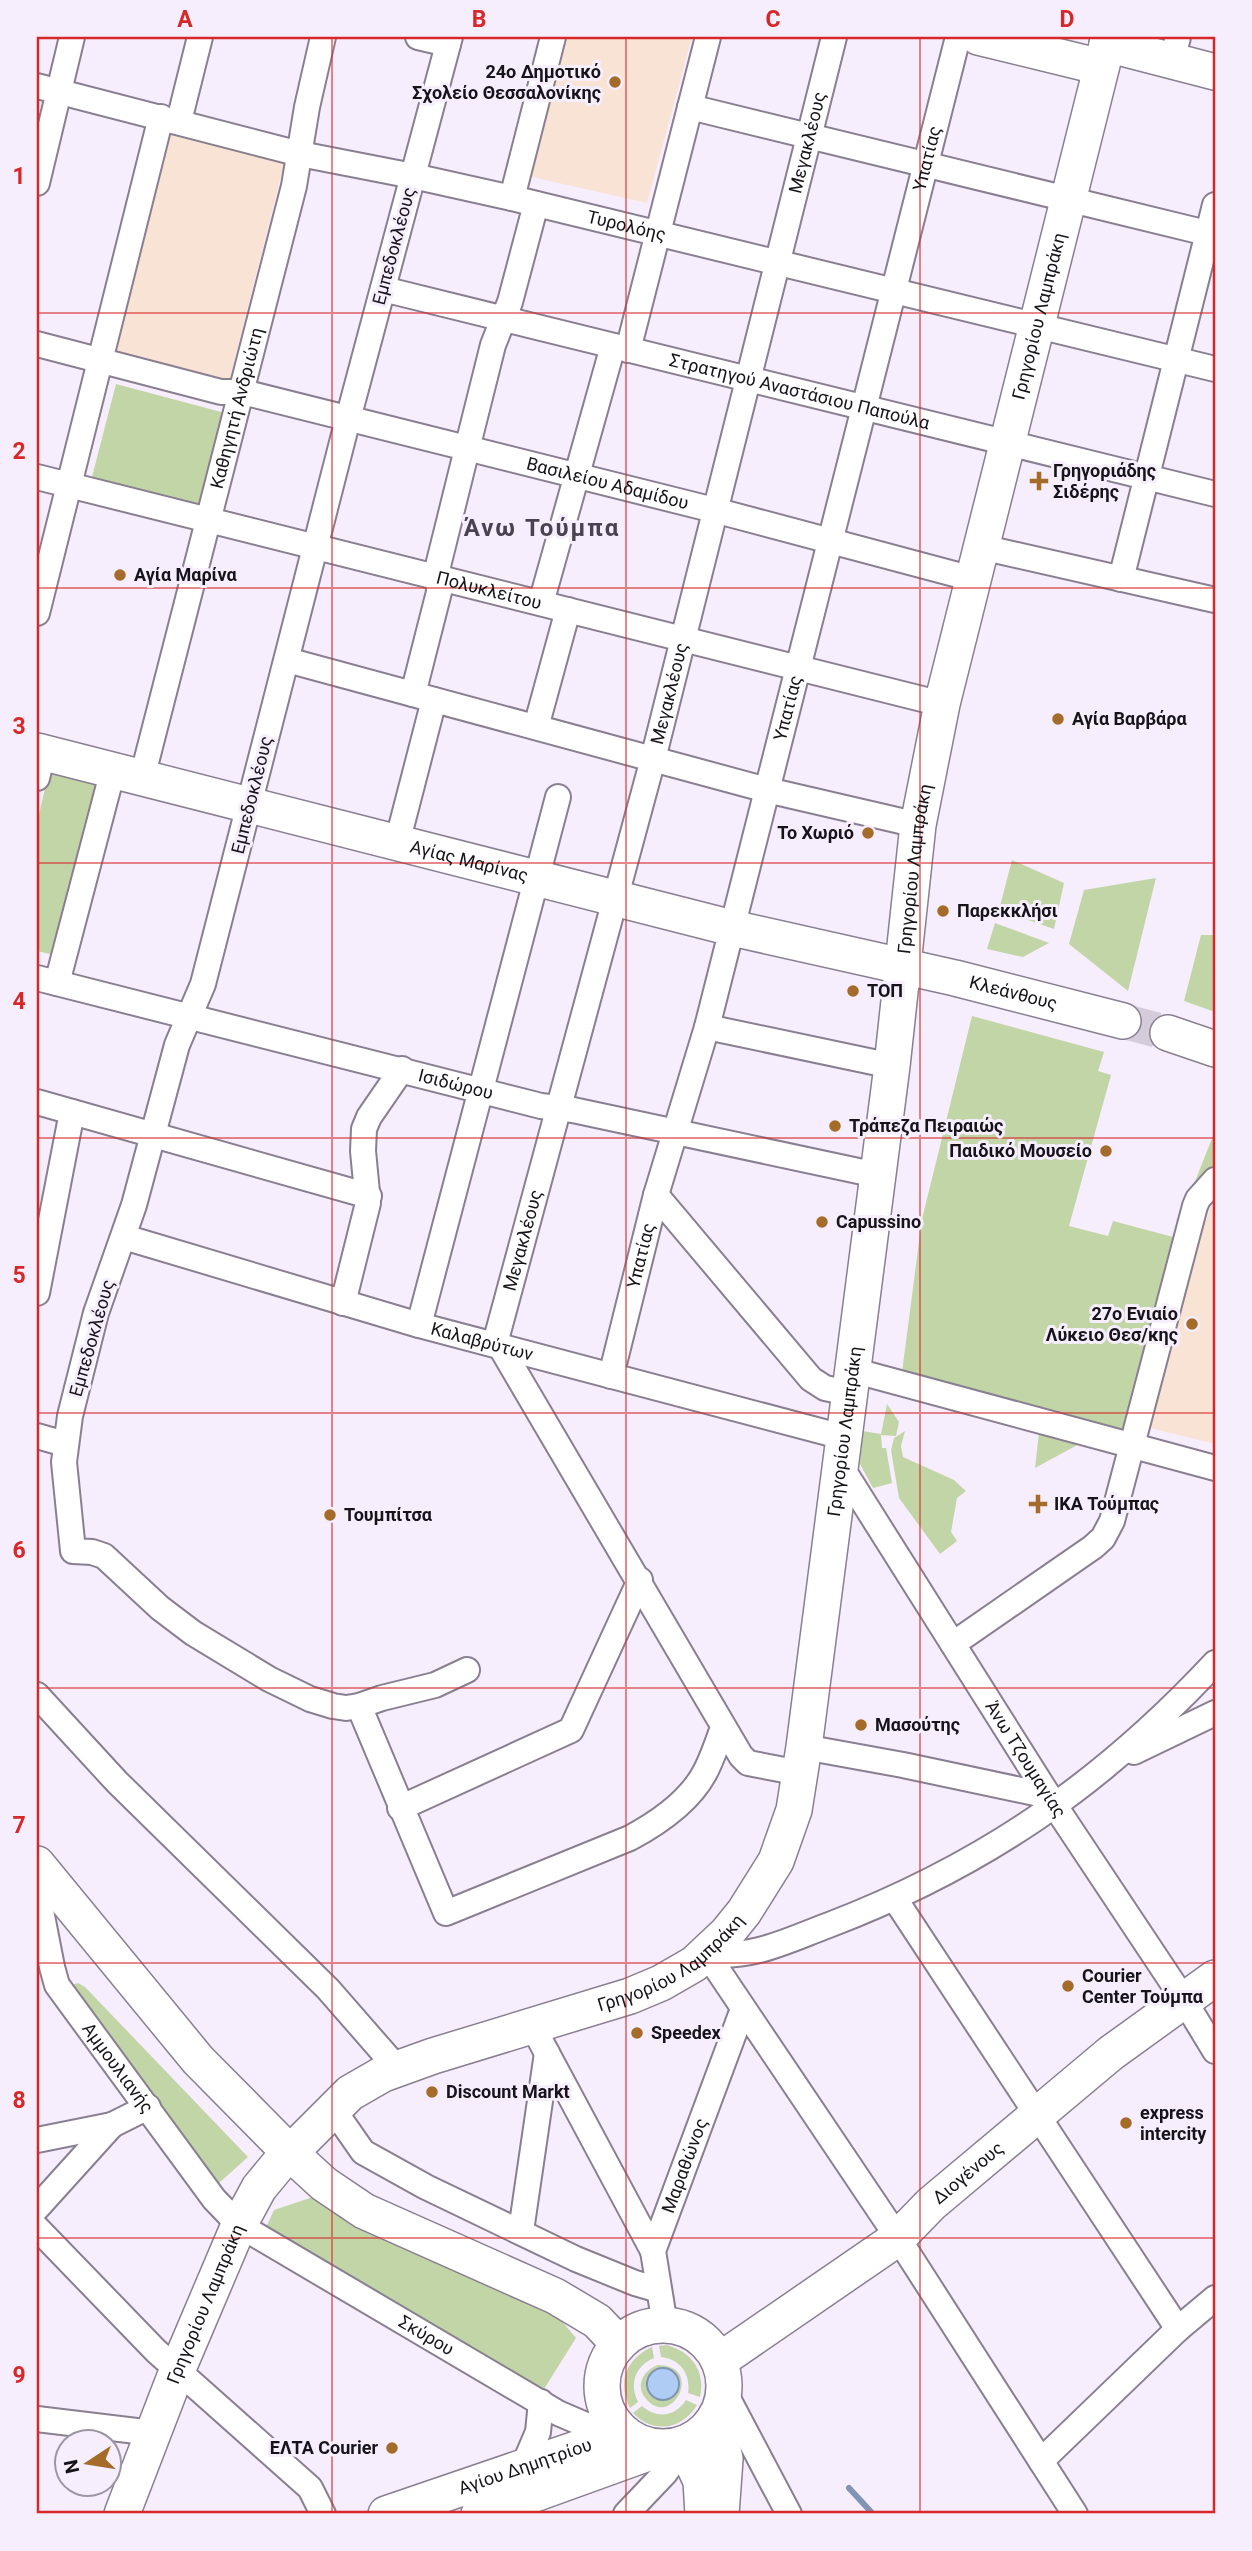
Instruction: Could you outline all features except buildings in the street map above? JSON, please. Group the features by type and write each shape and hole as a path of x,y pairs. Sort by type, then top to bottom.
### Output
{"street":[{"path":"37,183 48,89 72,37"},
{"path":"37,613 101,359 170,119 200,37"},
{"name":"Καθηγητή Ανδριώτη","path":"47,980 127,774 209,520 294,186 307,107 323,37"},
{"path":"418,37 449,40"},
{"path":"397,843 424,697 439,592 438,566 493,345 504,319 553,37"},
{"path":"541,603 577,476 658,234 708,37"},
{"name":"Μεγακλέους","path":"500,1346 498,1326 653,759 834,37"},
{"name":"Υπατίας","path":"611,1376 656,1195 707,1027 958,37"},
{"path":"978,37 1106,49 1175,49 1215,72"},
{"name":"Εμπεδοκλέους","path":"359,1706 333,1706 310,1699 269,1679 182,1625 104,1556 73,1551 65,1486 65,1444 96,1313 124,1237 177,1045 203,984 348,419 449,40"},
{"name":"Γρηγορίου Λαμπράκη","path":"122,2514 177,2371 239,2225 259,2188 289,2152 359,2086 397,2068 540,2040 685,1970 707,1954 744,1912 772,1869 790,1823 802,1760 892,1066 918,825 942,704 1106,49"},
{"name":"Τυρολόης","path":"48,89 300,154 524,201 1215,369"},
{"path":"690,107 1212,234"},
{"path":"1121,579 1176,359 1212,234 1215,205"},
{"name":"Στρατηγού Αναστάσιου Παπούλα","path":"383,289 1215,494"},
{"name":"Βασιλείου Αδαμίδου","path":"37,344 221,392 243,392 831,542 977,563 1121,579 1215,600"},
{"name":"Πολυκλείτου","path":"37,477 942,704"},
{"path":"536,727 568,610"},
{"path":"287,660 768,790 918,825"},
{"name":"Αγίας Μαρίνας","path":"39,761 127,774 732,928 903,966"},
{"path":"419,1325 558,797"},
{"name":"Κλεάνθους","path":"903,966 1123,1021"},
{"name":"Ισιδώρου","path":"47,980 541,1106 877,1175"},
{"path":"707,1027 892,1066"},
{"path":"1168,1033 1215,1049"},
{"path":"343,1303 369,1196 363,1151 364,1129 369,1117 402,1069"},
{"path":"37,1102 369,1196"},
{"path":"37,1293 72,1112"},
{"path":"953,1644 1099,1544 1110,1528 1195,1206 1215,1181"},
{"path":"656,1195 811,1379 825,1388 850,1382 1132,1445 1215,1468"},
{"name":"Καλαβρύτων","path":"124,1237 419,1325 611,1376 841,1451"},
{"path":"500,1346 640,1580 723,1728 748,1763 802,1760 902,1765 1052,1801"},
{"path":"37,1436 65,1444"},
{"name":"Άνω Τζουμαγίας","path":"841,1451 953,1644 1215,2051"},
{"path":"400,1808 571,1730 640,1580"},
{"path":"707,1954 729,1956 765,1950 895,1899 984,1853 1052,1801 1105,1766 1170,1710 1215,1663"},
{"path":"467,1671 435,1685 359,1706 446,1913 630,1838 655,1823 677,1807 704,1775 723,1728"},
{"path":"37,1695 125,1791 328,1989 397,2068"},
{"path":"1105,1766 1215,1713"},
{"path":"37,1864 198,2060 289,2152 333,2191 364,2211 555,2296 597,2322 618,2344"},
{"name":"Αμμουλιανής","path":"37,1890 44,1969 214,2199 239,2225"},
{"path":"895,1899 1178,2329"},
{"path":"707,1954 898,2238 1075,2514"},
{"name":"Διογένους","path":"720,2390 898,2238 931,2204 1111,2053 1215,1978"},
{"name":"Μαραθώνος","path":"665,2325 653,2250 743,2008"},
{"path":"522,2231 540,2040"},
{"path":"540,2040 653,2250"},
{"path":"37,2140 112,2125 148,2107"},
{"path":"333,2109 363,2152 426,2186 576,2259 659,2290"},
{"path":"37,2208 112,2125"},
{"name":"Σκύρου","path":"239,2225 558,2413 586,2425 621,2431"},
{"path":"37,2228 177,2371 310,2488 323,2514"},
{"path":"1041,2461 1178,2329 1215,2298"},
{"path":"720,2390 703,2433 674,2446 641,2444 621,2431 607,2411 602,2391 604,2371 618,2344 640,2329 665,2325 682,2328 710,2347 720,2390 725,2459 721,2514"},
{"path":"720,2390 789,2514"},
{"path":"523,2467 538,2432 541,2402"},
{"path":"37,2420 153,2433"},
{"name":"Αγίου Δημητρίου","path":"386,2514 621,2431"},
{"path":"626,2514 665,2473 673,2458 674,2446"},
{"path":"674,2446 701,2481 703,2514"},
{"name":"Αγίου Δημητρίου","path":"479,2514 674,2446"}],"shaded area":[{"name":"24ο Δημοτικό Σχολείο Θεσσαλονίκης","path":"563,37 692,37 647,203 528,176"},
{"path":"171,132 285,160 229,382 116,352"},
{"name":"27o Ενιαίο Λύκειο Θεσ/κης","path":"1215,1188 1215,1444 1142,1426 1194,1223 1207,1219 1211,1205 1206,1198"}],"green space":[{"path":"116,384 225,413 200,506 92,477"},
{"path":"49,771 97,783 54,955 37,951 37,823"},
{"path":"1012,860 1064,883 1054,929 999,910"},
{"path":"1156,878 1128,991 1069,944 1084,890"},
{"path":"995,923 1049,943 1023,957 987,949"},
{"path":"1201,935 1215,935 1215,1012 1184,1001"},
{"path":"972,1016 1104,1052 1098,1071 1111,1075 1069,1226 1108,1236 1113,1221 1173,1237 1215,1131 1215,1169 1125,1440 901,1380 922,1219"},
{"path":"887,1404 899,1422 896,1436 881,1435 892,1483 873,1488 860,1464 863,1431 881,1434"},
{"path":"1040,1424 1092,1437 1035,1468"},
{"path":"905,1431 901,1446 903,1457 954,1480 966,1491 957,1498 951,1532 957,1541 940,1554 899,1498 891,1450 894,1438"},
{"path":"78,1983 85,1987 248,2157 219,2183 72,1990 72,1985"},
{"path":"316,2196 560,2319 576,2338 544,2389 530,2393 263,2234 274,2210"},
{"path":"666,2345 683,2352 695,2364 701,2379 700,2397 688,2393 688,2380 679,2364 661,2357 659,2346"},
{"path":"652,2347 654,2358 638,2371 634,2389 638,2402 630,2408 624,2389 626,2372 636,2358"},
{"path":"658,2365 672,2368 680,2375 680,2393 666,2406 657,2407 647,2400 641,2390 642,2379","holes":["655,2371 670,2371 678,2383 676,2392 664,2400 655,2398"]},
{"path":"686,2400 697,2405 683,2420 667,2426 649,2424 633,2413 642,2406 654,2413 671,2413"}],"water":[{"path":"663,2368 674,2373 679,2384 674,2395 663,2400 652,2395 647,2384 652,2373"}],"waterway":[{"path":"849,2488 873,2514"}],"tunnel":[{"path":"1123,1021 1168,1033"}],"place":[{"name":"24ο Δημοτικό Σχολείο Θεσσαλονίκης","path":"615,82"},
{"name":"Γρηγοριάδης Σιδέρης","path":"1039,481"},
{"name":"Αγία Μαρίνα","path":"120,575"},
{"name":"Αγία Βαρβάρα","path":"1058,719"},
{"name":"Το Χωριό","path":"868,833"},
{"name":"Παρεκκλήσι","path":"943,911"},
{"name":"ΤΟΠ","path":"853,991"},
{"name":"Τράπεζα Πειραιώς","path":"835,1126"},
{"name":"Παιδικό Μουσείο","path":"1106,1151"},
{"name":"Capussino","path":"822,1222"},
{"name":"27o Ενιαίο Λύκειο Θεσ/κης","path":"1192,1324"},
{"name":"ΙΚΑ Τούμπας","path":"1038,1504"},
{"name":"Τουμπίτσα","path":"330,1515"},
{"name":"Μασούτης","path":"861,1725"},
{"name":"Courier Center Τούμπα","path":"1068,1986"},
{"name":"Speedex","path":"637,2033"},
{"name":"Discount Markt","path":"432,2092"},
{"name":"express intercity","path":"1126,2123"},
{"name":"ΕΛΤΑ Courier","path":"392,2448"}],"district":[{"name":"Άνω Τούμπα","path":"542,528"}]}
